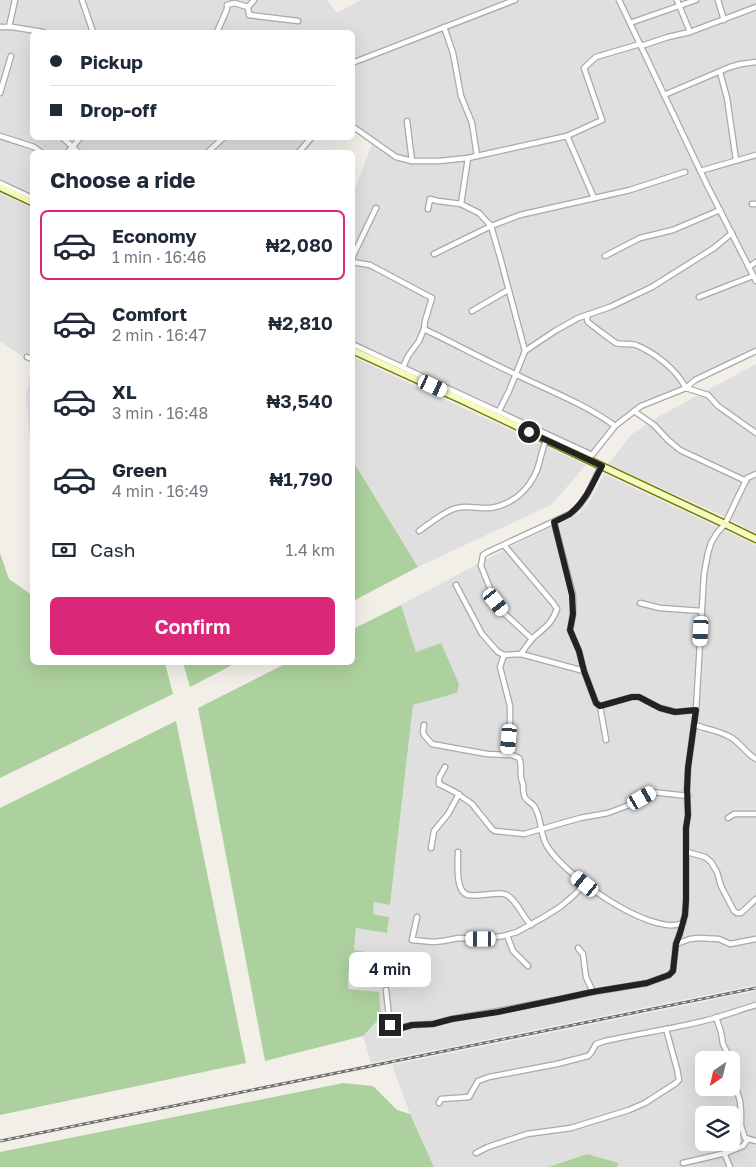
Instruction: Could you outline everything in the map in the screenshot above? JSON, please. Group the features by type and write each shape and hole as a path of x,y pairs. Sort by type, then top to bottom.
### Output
{"main road":[{"path":"0,187 30,201"},
{"path":"355,351 756,540"}],"street":[{"path":"9,27 15,0"},
{"path":"82,0 92,30"},
{"path":"254,0 248,7 248,15 298,21"},
{"path":"355,62 515,0"},
{"path":"619,0 700,171 756,281"},
{"path":"677,0 690,32"},
{"path":"630,23 696,0"},
{"path":"718,0 724,20"},
{"path":"218,30 228,10 228,5 234,4 248,7"},
{"path":"355,128 396,157 412,161 468,158 567,136 602,120 584,68 596,57 690,32 756,7"},
{"path":"0,27 30,30"},
{"path":"444,27 453,53 461,96 472,123 477,156"},
{"path":"0,93 11,56"},
{"path":"664,95 741,64 756,62"},
{"path":"720,72 727,98 736,160"},
{"path":"407,121 412,161"},
{"path":"0,136 39,150"},
{"path":"567,136 594,198"},
{"path":"65,140 76,150"},
{"path":"70,150 78,140"},
{"path":"210,150 221,140"},
{"path":"301,150 308,140"},
{"path":"700,171 756,154"},
{"path":"460,204 468,158"},
{"path":"434,254 491,226 520,215 630,190 685,172"},
{"path":"0,183 30,197"},
{"path":"428,209 430,199 438,202 460,204 479,213 491,226 525,351"},
{"path":"355,252 376,208"},
{"path":"605,256 640,238 673,230 720,210"},
{"path":"498,411 525,351 578,318 610,307 652,287 714,248 732,233"},
{"path":"355,262 370,265 432,298 419,341 408,356 403,367"},
{"path":"749,267 756,262"},
{"path":"699,297 754,276"},
{"path":"472,311 508,290"},
{"path":"588,315 588,322 612,341 618,344 629,343 663,360 686,388 708,395 718,406 756,433"},
{"path":"424,329 574,401 615,426"},
{"path":"355,345 592,455 615,426 641,406 686,388 695,380 756,350"},
{"path":"634,411 654,425 680,450 746,481"},
{"path":"419,531 452,509 462,507 490,508 516,498 526,489 536,471 546,440"},
{"path":"532,639 505,614 496,602 481,566 483,556 570,514 587,495 602,466"},
{"path":"386,990 390,1025 395,1030 412,1025 433,1024 592,992 647,983 669,975 673,971 676,944 685,915 688,768 696,710 704,574 708,553 717,533 725,524 747,478 756,474"},
{"path":"554,522 572,595 573,614 570,630 596,703 600,706 606,740"},
{"path":"504,545 554,603 556,609 549,625 532,639 521,654"},
{"path":"456,585 482,634 498,652 504,656 521,654 584,671"},
{"path":"640,603 660,608 702,612"},
{"path":"504,656 500,667 510,706 508,755"},
{"path":"600,706 632,697 639,697 660,708 675,712 696,710"},
{"path":"424,725 424,735 432,744 519,758 524,797 533,805 545,844 556,859 585,884 643,918 661,924 682,925"},
{"path":"694,725 725,734 742,745 756,759"},
{"path":"445,767 439,778 439,784 459,794 472,804 487,824 495,831 524,834 580,818 608,813 632,804 652,792 688,796"},
{"path":"431,848 434,831 448,814 459,794"},
{"path":"728,818 734,814 756,814"},
{"path":"458,852 458,877 462,892 468,895 506,894 518,906 526,921 531,925"},
{"path":"687,852 705,857 711,862 717,872 720,886 734,911 741,913 756,898"},
{"path":"417,917 412,940 481,939 507,935 531,925 560,906 585,884"},
{"path":"682,925 690,939"},
{"path":"507,935 513,951 528,966"},
{"path":"676,944 690,939 720,939 730,944 756,940"},
{"path":"578,948 583,954 586,977 592,992"},
{"path":"439,1103 441,1099 469,1097 478,1081 489,1077 588,1056 596,1044 716,1017 756,1005"},
{"path":"716,1017 726,1051"},
{"path":"476,1152 488,1146 527,1134 571,1128 636,1108 676,1083 679,1080 677,1069 666,1029"},
{"path":"738,1096 742,1130 745,1138 756,1141"},
{"path":"683,1163 726,1153 743,1146 748,1139"},
{"path":"726,1153 725,1155 730,1167"}],"shaded area":[{"path":"0,0 327,0 337,13 361,0 756,0 756,351 695,380 686,388 641,406 615,426 592,455 355,345 355,189 372,144 355,132 355,30 30,30 30,140 315,140 307,150 30,150 30,197 0,183"},
{"path":"0,193 30,207 30,362 0,341"},
{"path":"355,358 586,465 551,505 418,567 355,462"},
{"path":"756,364 756,533 721,515 608,464 632,434 658,417"},
{"path":"30,378 30,439 26,397"},
{"path":"604,474 756,545 756,985 371,1063 363,1036 381,1017 348,989 348,972 380,975 354,950 356,928 387,933 389,917 373,914 374,902 390,904 413,705 457,693 416,652 401,605 517,543 571,518 580,512 590,501"},
{"path":"756,991 756,1167 617,1167 619,1163 587,1154 548,1167 434,1167 410,1114 392,1065"}],"green space":[{"path":"355,464 418,567 355,600"},
{"path":"0,553 9,579 30,594 30,665 166,665 173,694 0,778"},
{"path":"401,605 416,652 441,643 459,684 457,693 413,705 390,905 374,902 373,914 389,917 387,933 356,928 354,950 383,955 381,975 348,972 348,989 379,992 381,1017 363,1036 265,1061 198,708 283,665 355,665 355,628"},
{"path":"184,665 232,665 190,687"},
{"path":"176,721 246,1063 0,1115 0,808"},
{"path":"343,1083 373,1086 397,1110 410,1114 434,1167 0,1167 0,1152"},
{"path":"587,1154 619,1163 617,1167 548,1167"}],"railway":[{"path":"0,1141 756,988"}],"route":[{"path":"390,1025 395,1030 412,1025 433,1024 498,1012 592,992 647,983 669,975 673,971 676,944 685,915 688,768 696,710 675,712 660,708 639,697 632,697 600,706 596,703 570,630 573,614 572,595 554,522 570,514 579,506 602,466 529,432"}]}
